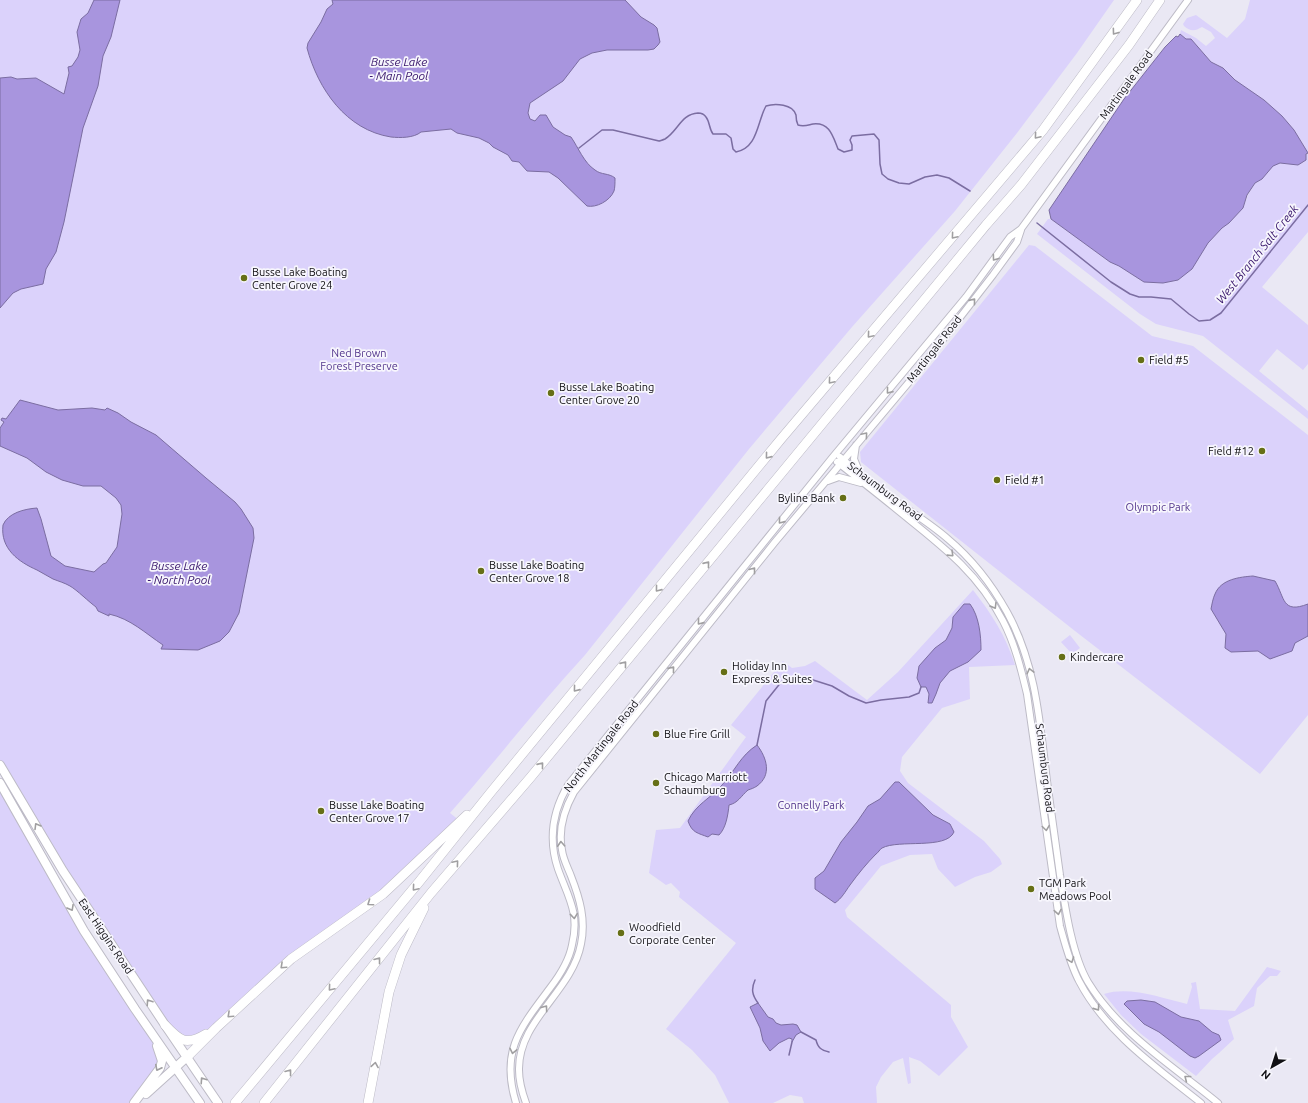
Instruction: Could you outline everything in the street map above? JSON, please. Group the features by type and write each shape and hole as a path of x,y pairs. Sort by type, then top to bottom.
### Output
{"highway":[{"path":"235,1103 419,882 781,439 1043,130 1137,0"},
{"path":"264,1103 431,893 530,778 966,249 1021,185 1129,45 1160,0"},
{"path":"187,1057 290,959 383,894 491,792"},
{"path":"368,1103 389,992 401,955 431,893"},
{"path":"165,1025 179,1039 188,1042 198,1039 216,1028"}],"main road":[{"name":"East Higgins Road","path":"0,765 63,872 218,1103"},
{"name":"East Higgins Road","path":"0,783 84,931 135,1009 200,1103"},
{"path":"135,1009 159,1050 162,1060 160,1068 135,1103"},
{"path":"135,1103 187,1057"}],"street":[{"name":"Martingale Road","path":"834,456 966,297 1010,237 1021,229 1188,0"},
{"name":"Martingale Road","path":"842,462 920,369 986,285 1017,242 1021,229"},
{"path":"856,445 854,459 861,474"},
{"name":"Schaumburg Road","path":"834,456 861,474 948,539 980,572 994,590 1008,614 1021,643 1031,673 1038,709 1065,905 1083,972 1099,998 1120,1023 1147,1047 1218,1103"},
{"name":"North Martingale Road","path":"516,1103 510,1072 512,1051 516,1037 529,1015 561,973 566,964 572,944 575,921 573,909 556,861 553,841 552,831 557,806 563,794 579,771 834,456"},
{"name":"Schaumburg Road","path":"842,462 865,484 929,534 967,570 988,595 1003,622 1018,658 1026,694 1060,926 1065,945 1079,980 1098,1010 1134,1050 1200,1103"},
{"name":"North Martingale Road","path":"526,1103 518,1069 524,1043 534,1023 566,981 573,968 578,958 583,930 583,918 579,896 561,849 561,832 568,802 574,792 605,753 775,542 842,462"},
{"path":"826,481 839,477 865,484"}],"green space":[{"name":"Ned Brown Forest Preserve","path":"0,0 1114,0 1077,53 1017,133 955,211 852,327 749,449 585,655 450,813 460,821 383,894 332,929 230,1015 191,1041 166,1027 0,765"},
{"path":"1250,0 1308,0 1308,153 1294,130 1282,116 1264,100 1235,80 1223,68 1211,62 1191,39 1186,39 1180,34 1181,30 1196,38 1206,46 1215,38 1211,32 1202,27 1193,30 1184,26 1183,24 1187,18 1196,15 1227,38 1245,19"},
{"path":"1308,153 1308,232 1262,287 1308,325 1308,364 1303,370 1277,349 1259,371 1308,411 1308,419 1203,336 1156,324 1140,314 1037,234 1048,219 1051,219 1110,262 1144,282 1163,283 1178,280 1192,269 1208,243 1243,208 1255,183 1262,179 1273,166 1280,163 1298,165"},
{"name":"Olympic Park","path":"1029,245 1035,246 1152,336 1193,346 1308,435 1308,715 1260,774 1075,631 861,462 860,452"},
{"name":"Connelly Park","path":"973,590 997,625 1007,644 1015,665 969,667 970,699 942,708 902,757 900,771 908,783 984,841 1000,859 1002,864 991,872 975,877 955,887 938,869 932,854 910,855 881,866 845,910 847,917 951,1005 951,1017 968,1047 939,1076 920,1061 909,1057 911,1083 908,1084 903,1058 893,1062 881,1077 876,1087 877,1103 804,1103 802,1097 790,1095 773,1103 729,1103 715,1075 692,1050 666,1029 736,943 679,897 680,892 671,883 666,885 649,873 656,830 680,828 746,737 731,725 783,661 792,668 805,666 815,661 867,700 898,672"},
{"path":"1070,635 1080,648 1072,654 1061,642"},
{"path":"0,783 159,1050 162,1061 134,1103 0,1103"},
{"path":"1267,967 1281,971 1277,976 1270,976 1257,988 1254,1006 1228,1020 1234,1039 1196,1076 1141,1034 1121,1015 1104,994 1124,991 1135,992 1187,1004 1192,987 1191,983 1196,982 1200,1009 1235,1011"}],"water":[{"path":"94,0 120,0 111,37 103,56 98,86 83,128 64,222 56,252 46,269 43,284 21,289 13,293 0,308 0,78 36,78 64,94 69,73 68,67 72,66 78,57 80,50 77,32 81,19 88,13"},
{"name":"Busse Lake - Main Pool","path":"332,0 625,0 641,17 657,28 660,42 658,45 654,49 648,50 607,50 592,53 580,59 563,81 530,103 528,113 530,119 535,121 540,115 546,115 553,127 571,137 584,159 591,167 597,172 610,175 615,178 612,195 606,201 598,205 587,206 558,178 549,172 527,171 519,162 512,161 508,155 493,147 489,143 479,138 457,133 451,129 421,132 407,137 391,137 375,133 360,126 336,105 327,92 318,78 307,48 308,43 327,9 333,4"},
{"path":"1180,34 1186,39 1191,39 1211,62 1223,68 1235,80 1264,100 1282,116 1294,130 1308,153 1306,154 1306,160 1298,165 1280,163 1273,166 1262,179 1255,183 1247,195 1243,208 1208,243 1192,269 1178,280 1163,283 1144,282 1110,262 1051,219 1049,210 1124,99 1165,47"},
{"name":"Busse Lake - North Pool","path":"20,400 58,410 92,408 105,410 107,408 118,413 131,422 156,435 235,502 241,509 253,528 254,538 239,613 229,632 220,641 198,650 161,649 163,645 138,627 117,616 109,614 109,616 98,611 96,607 73,588 30,567 12,554 5,541 3,533 3,525 5,521 17,512 37,508 51,556 65,566 94,572 106,563 117,547 122,514 121,505 116,498 101,486 83,486 62,480 46,472 27,458 0,446 0,428 4,422 1,420 2,418 6,419"},
{"path":"1253,576 1275,581 1283,598 1289,606 1300,607 1308,604 1308,636 1295,643 1292,651 1270,659 1258,651 1231,652 1225,648 1226,634 1211,609 1214,596 1222,585 1237,578"},
{"path":"964,604 970,604 976,614 980,632 981,650 968,662 950,671 940,683 932,703 928,703 929,694 926,687 921,687 917,678 919,666 935,648 946,640 952,628 953,617"},
{"path":"757,745 763,755 766,766 765,777 762,782 756,787 748,790 735,803 729,805 725,825 719,835 712,834 708,837 696,832 691,828 688,821 691,815 727,780 746,754"},
{"path":"895,782 899,782 933,815 950,824 954,832 942,841 932,843 890,845 882,848 866,865 842,897 835,903 815,889 815,878 824,871 841,842 868,806 880,799"},
{"path":"1141,1000 1155,1002 1181,1017 1199,1021 1212,1032 1219,1035 1221,1040 1199,1056 1195,1058 1190,1056 1159,1032 1144,1024 1124,1004 1127,1001"},
{"path":"758,1003 768,1017 773,1019 776,1023 781,1025 797,1025 801,1032 796,1035 792,1042 792,1039 789,1038 779,1043 770,1051 763,1041 760,1028 750,1007"}],"waterway":[{"name":"West Branch Salt Creek","path":"579,148 602,130 613,130 660,141 669,136 688,116 698,113 706,117 713,134 726,134 731,138 733,149 736,152 743,150 753,140 766,106 783,105 794,111 798,125 804,126 819,124 827,128 830,131 838,149 844,152 852,150 850,140 852,136 874,134 879,140 882,174 888,179 899,183 909,184 925,177 937,175 949,178 970,191"},
{"name":"West Branch Salt Creek","path":"1037,223 1111,282 1130,294 1139,297 1171,299 1199,321 1210,320 1221,313 1308,205"},
{"path":"757,745 766,701 782,681 810,679 832,686 849,696 866,703 909,697 919,693 921,687"},
{"path":"755,980 753,992 758,1003"},
{"path":"801,1032 816,1040 820,1048 829,1052"},
{"path":"789,1055 792,1042"}],"place":[{"name":"Busse Lake Boating Center Grove 24","path":"244,278"},
{"name":"Field #5","path":"1141,360"},
{"name":"Busse Lake Boating Center Grove 20","path":"551,393"},
{"name":"Field #12","path":"1262,451"},
{"name":"Field #1","path":"997,480"},
{"name":"Byline Bank","path":"843,498"},
{"name":"Busse Lake Boating Center Grove 18","path":"481,571"},
{"name":"Kindercare","path":"1062,657"},
{"name":"Holiday Inn Express & Suites","path":"724,672"},
{"name":"Blue Fire Grill","path":"656,734"},
{"name":"Chicago Marriott Schaumburg","path":"656,783"},
{"name":"Busse Lake Boating Center Grove 17","path":"321,811"},
{"name":"TGM Park Meadows Pool","path":"1031,889"},
{"name":"Woodfield Corporate Center","path":"621,933"}]}
